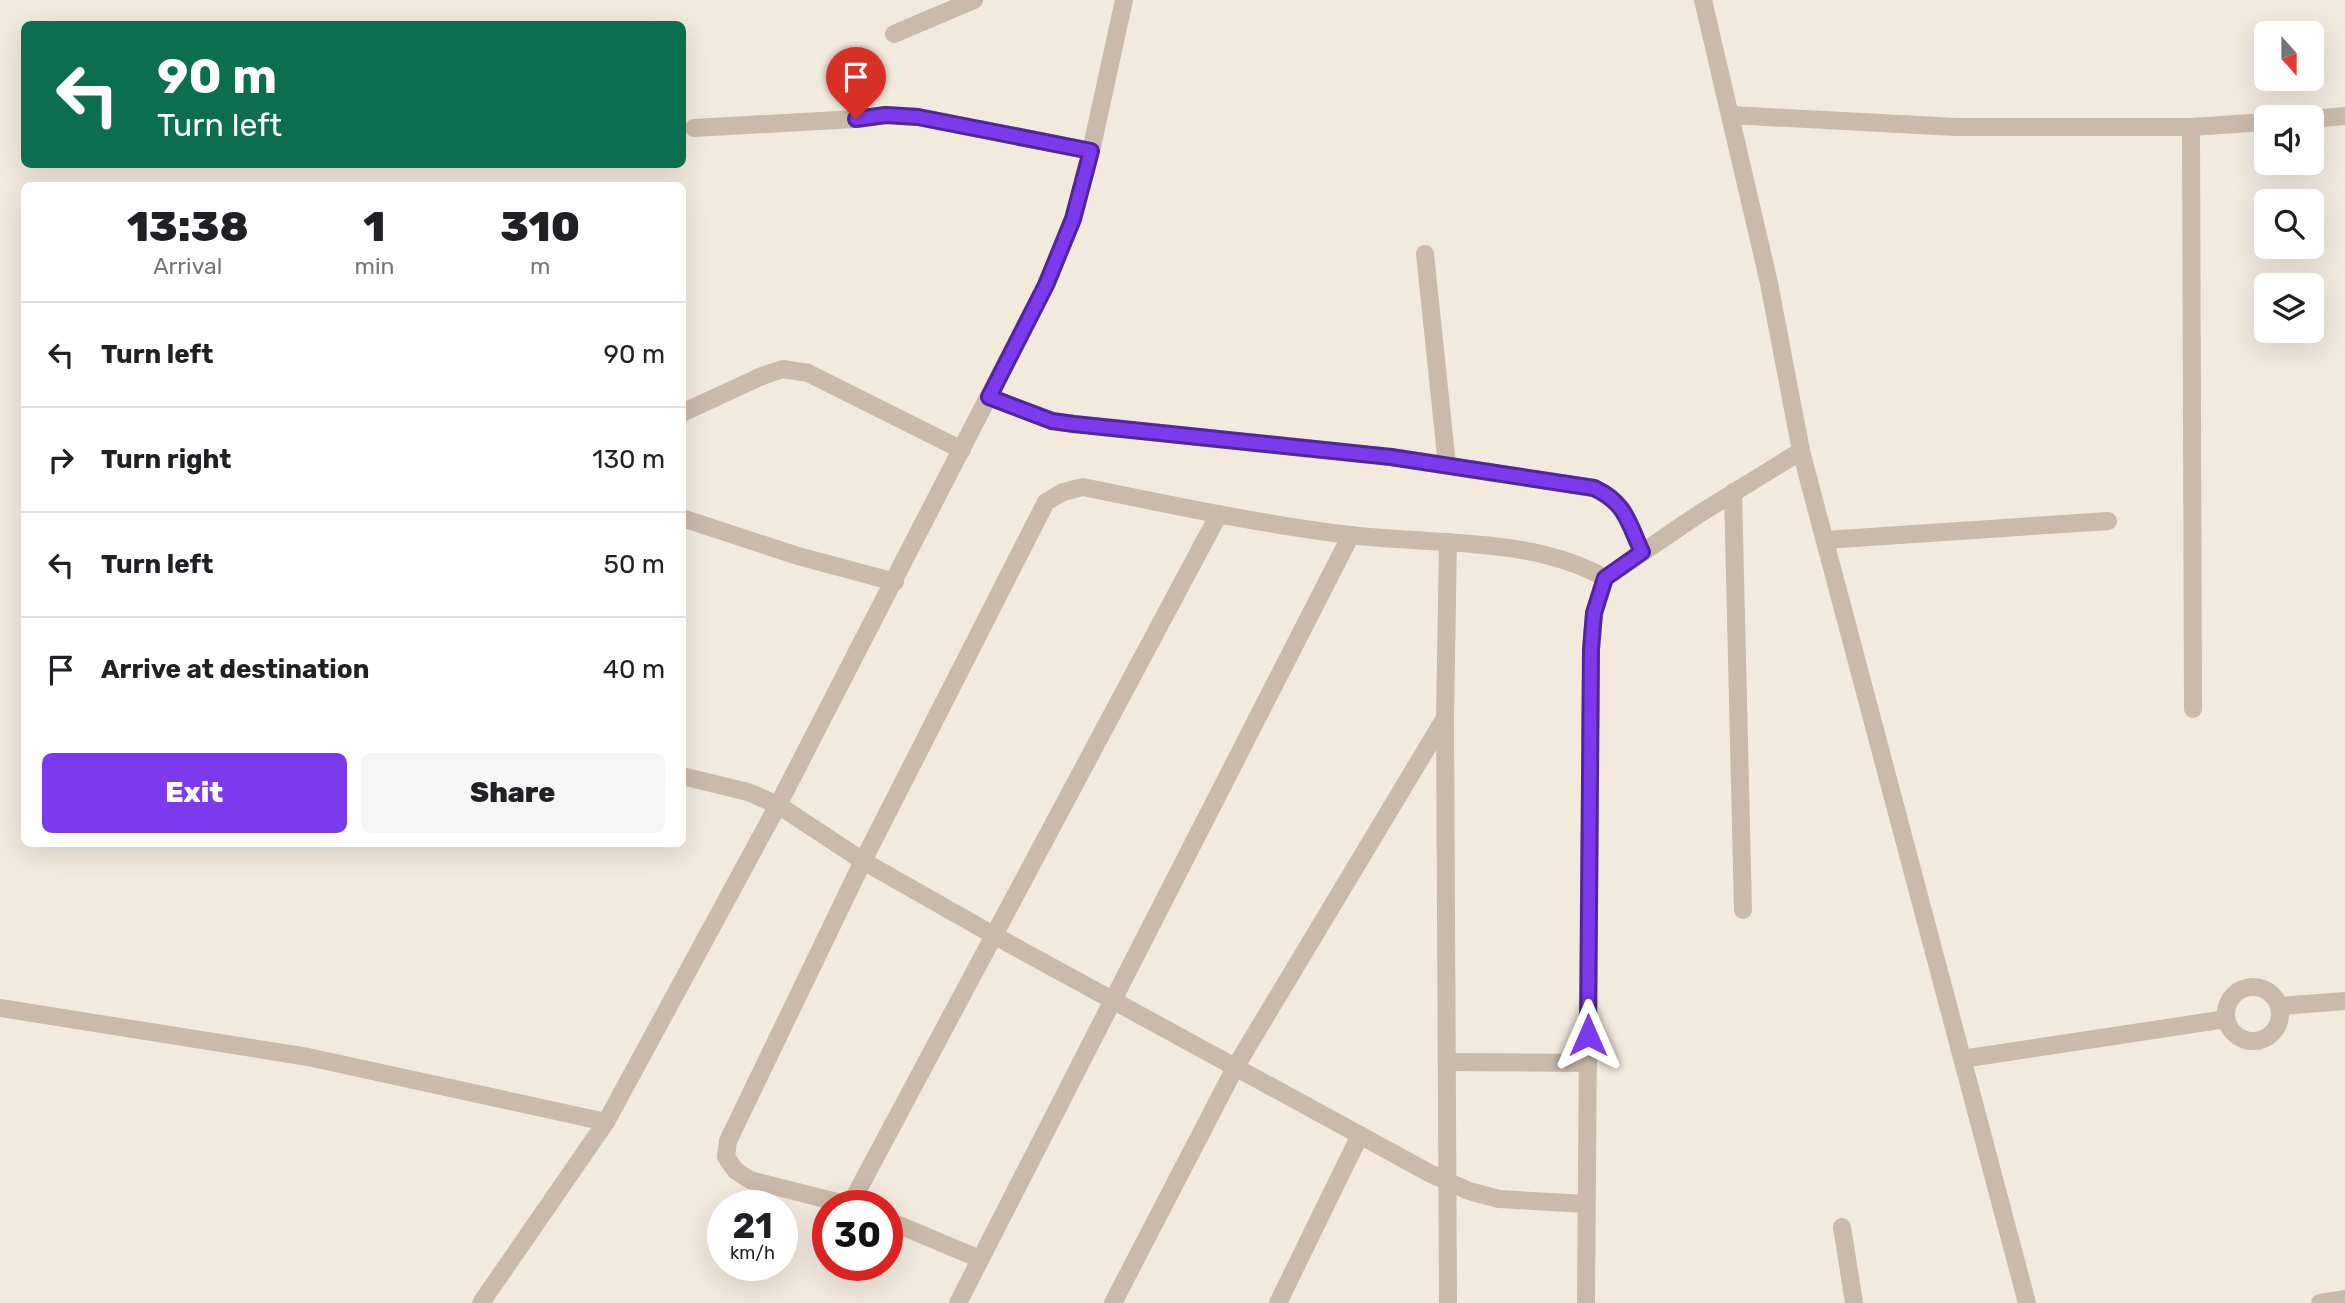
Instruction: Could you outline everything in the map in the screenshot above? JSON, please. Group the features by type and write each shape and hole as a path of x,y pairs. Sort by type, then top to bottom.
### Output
{"street":[{"path":"894,33 974,0"},
{"path":"481,1303 606,1122 778,805 1046,285 1073,219 1091,151 1124,0"},
{"path":"1703,0 1769,283 1801,451 2027,1303"},
{"path":"694,128 886,115 918,117 1091,151"},
{"path":"1730,115 1956,127 2191,127 2254,123"},
{"path":"2324,117 2345,116"},
{"path":"2191,127 2193,709"},
{"path":"1425,254 1447,465"},
{"path":"686,411 783,369 808,373 962,450"},
{"path":"989,397 1052,421 1391,457 1594,488 1612,496 1623,509 1642,552"},
{"path":"1586,1303 1591,649 1594,613 1605,578 1733,492 1801,451"},
{"path":"812,1195 750,1180 736,1171 726,1157 728,1141 863,861 1046,502 1063,492 1083,487 1219,514 1351,535 1448,542 1537,553 1583,566 1605,578"},
{"path":"1733,492 1743,910"},
{"path":"859,1190 1219,514"},
{"path":"686,519 798,556 895,582"},
{"path":"1825,540 2108,521"},
{"path":"958,1303 1351,535"},
{"path":"1448,542 1445,718 1448,1303"},
{"path":"1113,1303 1236,1066 1445,718"},
{"path":"686,777 748,792 778,805 863,861 995,936 1448,1182 1499,1199 1586,1204"},
{"path":"2252,987 2262,988 2270,993 2281,1006 2278,1025 2267,1038 2259,1041 2242,1039 2235,1034 2226,1019 2226,1010 2235,994 2252,987"},
{"path":"2281,1006 2345,1001"},
{"path":"0,1008 308,1057 606,1122"},
{"path":"1962,1059 2226,1019"},
{"path":"1448,1062 1588,1063"},
{"path":"1278,1303 1360,1135"},
{"path":"903,1227 980,1259"},
{"path":"1842,1227 1854,1303"},
{"path":"2320,1303 2345,1299"}],"route":[{"path":"856,119 886,115 918,117 1091,151 1073,219 1046,285 989,397 1052,421 1391,457 1594,488 1612,496 1623,509 1642,552 1605,578 1594,613 1591,649 1588,1035"}]}
